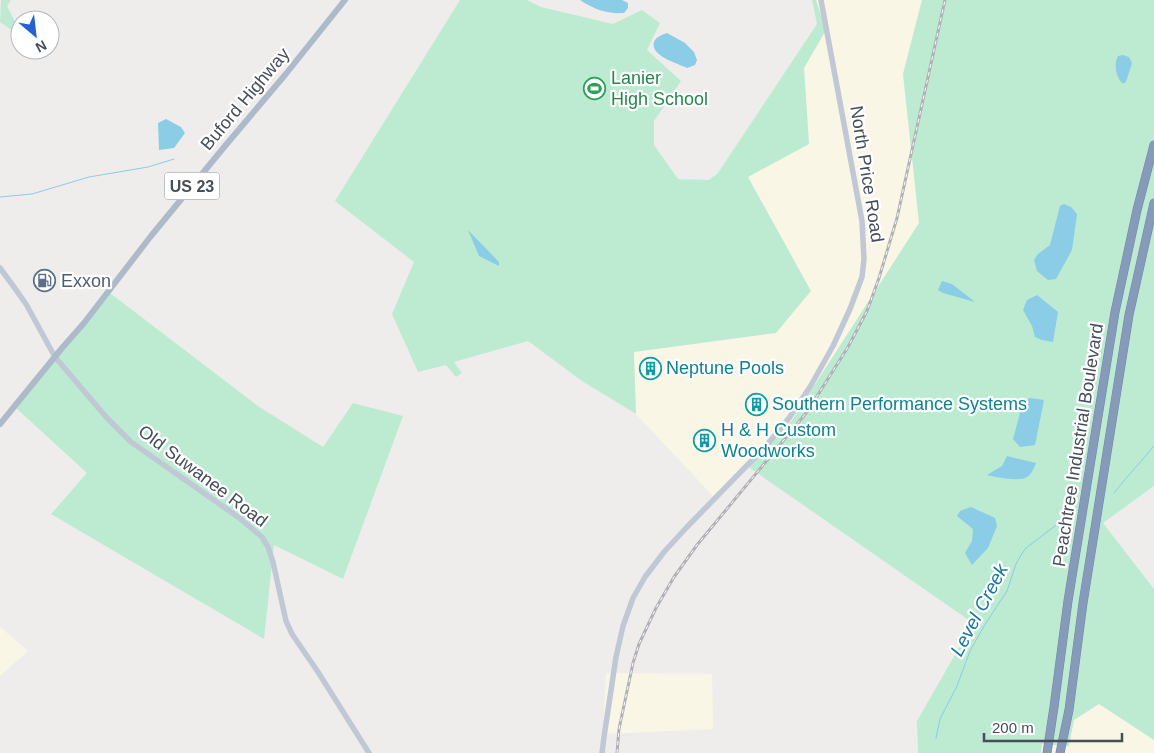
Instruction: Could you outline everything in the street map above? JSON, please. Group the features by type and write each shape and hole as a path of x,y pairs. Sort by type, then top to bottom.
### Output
{"highway":[{"name":"Peachtree Industrial Boulevard","path":"1046,753 1068,601 1115,312 1137,210 1154,145"},
{"name":"Peachtree Industrial Boulevard","path":"1060,753 1129,315 1154,203"}],"main road":[{"name":"Buford Highway","path":"55,357 345,0"},
{"name":"US 23","path":"0,424 55,357"}],"street":[{"name":"North Price Road","path":"602,753 616,656 623,626 633,598 645,576 664,552 759,454 789,418 810,387 833,346 862,277 864,259 862,221 821,0"},
{"name":"Old Suwanee Road","path":"0,268 26,304 55,357 107,418 131,442 238,517 262,537 273,562 286,621 292,634 368,753"}],"shaded area":[{"path":"816,0 922,0 903,74 920,223 792,420 747,466 713,496 636,414 633,352 775,333 748,176 809,144 804,68 826,30"},
{"path":"0,627 28,651 0,676"},
{"path":"606,673 712,674 713,729 603,734"},
{"path":"1099,704 1154,740 1154,753 1041,753 1042,744"}],"green space":[{"path":"1,0 11,0 7,6 10,12 10,29 0,22"},
{"path":"460,0 527,0 541,7 613,24 642,10 660,23 647,50 681,81 654,121 654,145 678,179 709,180 718,173 817,24 812,0 816,0 826,30 804,68 809,144 748,177 811,291 776,333 634,352 636,414 582,381 528,341 454,362 462,373 456,377 446,365 418,372 392,314 414,262 335,201"},
{"path":"922,0 1154,0 1154,486 1103,523 1154,589 1154,740 1099,704 1074,720 1069,746 1042,744 1041,753 918,753 917,721 973,623 747,466 792,420 919,223 903,74"},
{"path":"110,293 258,406 323,447 353,403 403,416 343,579 274,545 264,639 51,514 87,473 16,408"}],"water":[{"path":"580,0 622,0 628,3 628,8 624,13 612,13 596,9"},
{"path":"667,33 685,43 694,52 697,60 695,65 687,68 665,58 656,51 654,47 655,40"},
{"path":"1118,56 1129,57 1132,63 1125,83 1122,83 1116,70"},
{"path":"166,119 181,127 185,133 174,148 159,150 158,123"},
{"path":"1064,204 1071,207 1077,214 1072,250 1056,279 1048,280 1037,271 1034,260 1038,254 1050,245 1060,206"},
{"path":"468,230 499,262 499,266 479,256"},
{"path":"942,281 952,284 975,302 938,290"},
{"path":"1037,295 1058,312 1053,342 1035,337 1032,326 1023,310 1027,300"},
{"path":"1030,398 1044,400 1035,445 1020,447 1013,439 1023,402"},
{"path":"1007,456 1036,463 1030,475 1019,479 1007,479 987,475 1002,466"},
{"path":"971,507 995,518 997,526 988,548 972,565 965,553 972,541 973,529 957,516 960,511"}],"waterway":[{"path":"0,197 32,194 89,177 148,167 174,159"},
{"name":"Level Creek","path":"1114,493 1154,446"},
{"name":"Level Creek","path":"936,738 940,719 957,686 970,651 1007,591 1021,555 1026,548 1072,514"}],"railway":[{"path":"617,753 619,729 633,663 639,644 656,608 674,577 697,545 807,412 848,347 867,311 897,218 945,0"}],"place":[{"name":"Lanier High School","path":"595,88"},
{"name":"Exxon","path":"45,281"},
{"name":"Neptune Pools","path":"650,368"},
{"name":"Southern Performance Systems","path":"756,404"},
{"name":"H & H Custom Woodworks","path":"705,440"}]}
